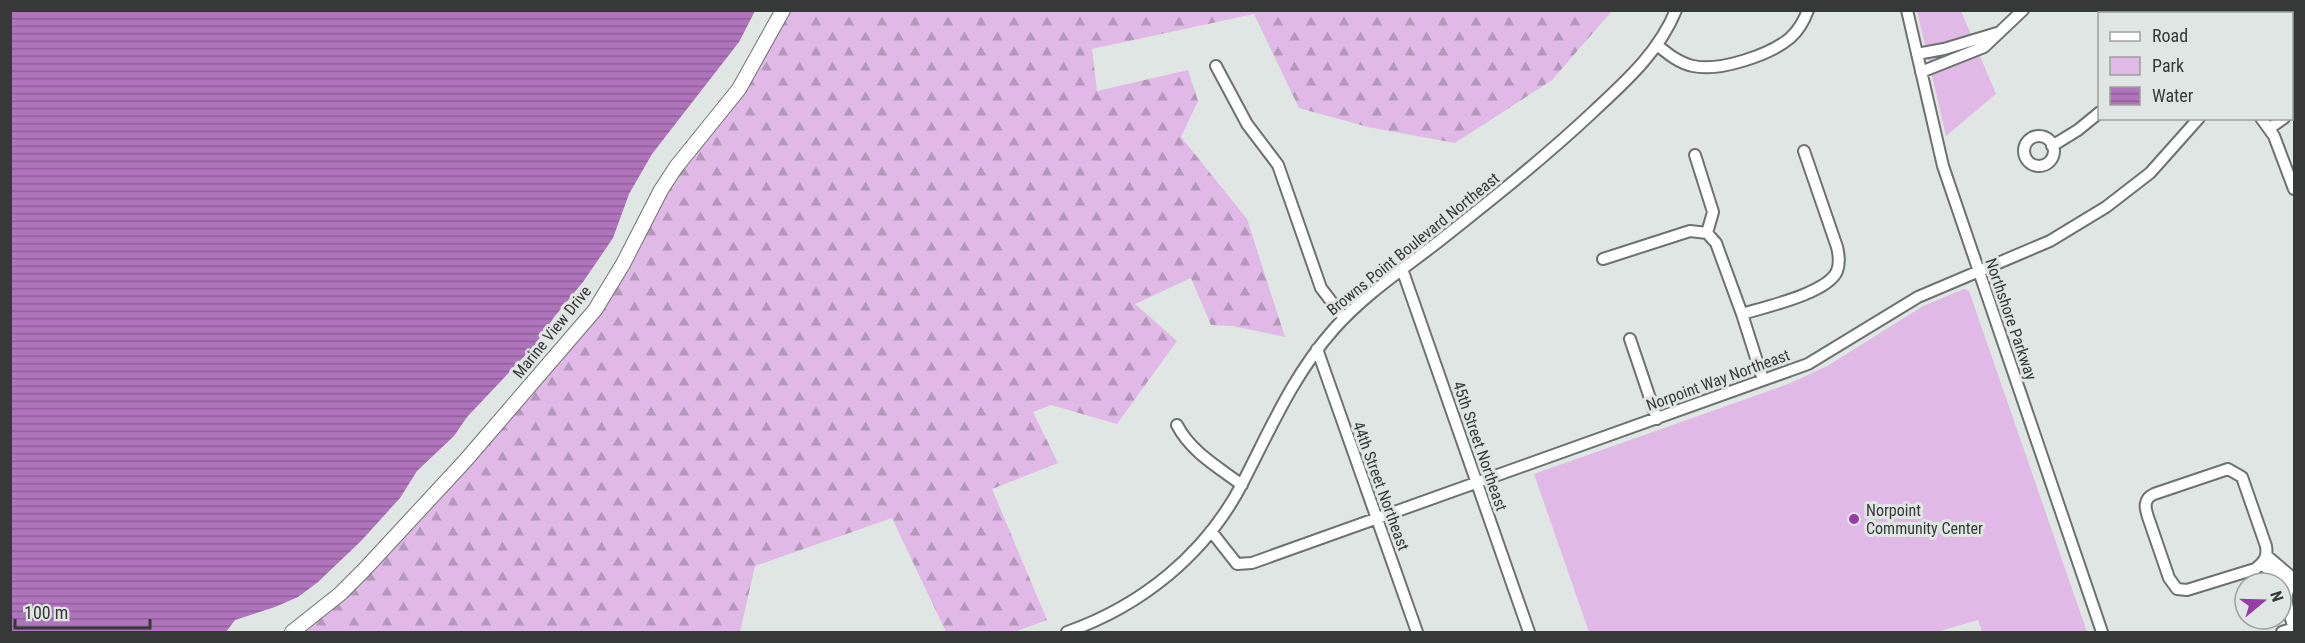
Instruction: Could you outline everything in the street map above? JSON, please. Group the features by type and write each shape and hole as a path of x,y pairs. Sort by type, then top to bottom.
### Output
{"main road":[{"name":"Marine View Drive","path":"292,633 340,594 386,547 465,461 595,310 623,264 675,167 739,89 783,10"}],"street":[{"name":"Browns Point Boulevard Northeast","path":"1067,633 1094,628 1164,579 1189,556 1211,531 1242,485 1294,381 1317,349 1344,318 1510,184 1629,79 1657,45 1676,10"},
{"path":"1657,45 1674,59 1691,66 1708,68 1723,65 1763,54 1782,44 1797,31 1808,10"},
{"name":"Northshore Parkway","path":"1907,10 1943,166 2102,633"},
{"path":"1921,72 1990,44 1997,33 2023,10"},
{"path":"1917,54 1944,49 1997,33"},
{"path":"2295,34 2293,44 2295,60"},
{"path":"1216,66 1247,124 1278,165 1321,288 1344,318"},
{"path":"2052,146 2078,130 2098,114"},
{"name":"Norpoint Way Northeast","path":"1211,531 1237,564 1245,564 1283,553 1808,364 1918,297 2050,241 2106,207 2150,173 2197,120"},
{"path":"2263,120 2270,128 2295,189"},
{"path":"2270,128 2281,120"},
{"path":"1743,314 1821,287 1833,277 1839,262 1837,247 1804,151"},
{"path":"1695,155 1713,212 1707,233"},
{"path":"1603,259 1690,231 1707,233 1716,243 1743,314 1763,380"},
{"name":"45th Street Northeast","path":"1402,269 1529,633"},
{"path":"1630,339 1657,419"},
{"name":"44th Street Northeast","path":"1317,349 1417,633"},
{"path":"1177,425 1197,451 1242,485"},
{"path":"2224,470 2236,472 2244,481 2266,546 2264,559 2255,569 2187,590 2177,589 2169,578 2148,517 2145,507 2147,499 2154,494 2224,470"},
{"path":"2264,559 2279,571"},
{"path":"2282,633 2295,628"}],"green space":[{"path":"782,11 1612,11 1552,80 1455,143 1368,127 1299,108 1254,14 1092,49 1097,91 1188,70 1198,101 1181,137 1247,219 1285,337 1233,326 1211,325 1191,278 1135,304 1177,341 1117,424 1051,405 1033,412 1058,463 992,489 1047,620 1014,632 946,632 892,518 755,566 740,632 303,632 393,539 579,329"},
{"path":"1917,11 1961,11 1996,94 1946,136"},
{"path":"1964,289 1969,291 2087,632 1982,632 1978,620 1937,632 1589,632 1534,474 1791,383 1829,365 1923,306"}],"water":[{"path":"10,11 755,11 739,42 652,154 629,194 613,238 583,282 534,346 467,417 454,436 417,471 400,498 361,541 318,582 298,597 235,620 226,632 11,632"}],"place":[{"name":"Norpoint Community Center","path":"1854,519"}]}
